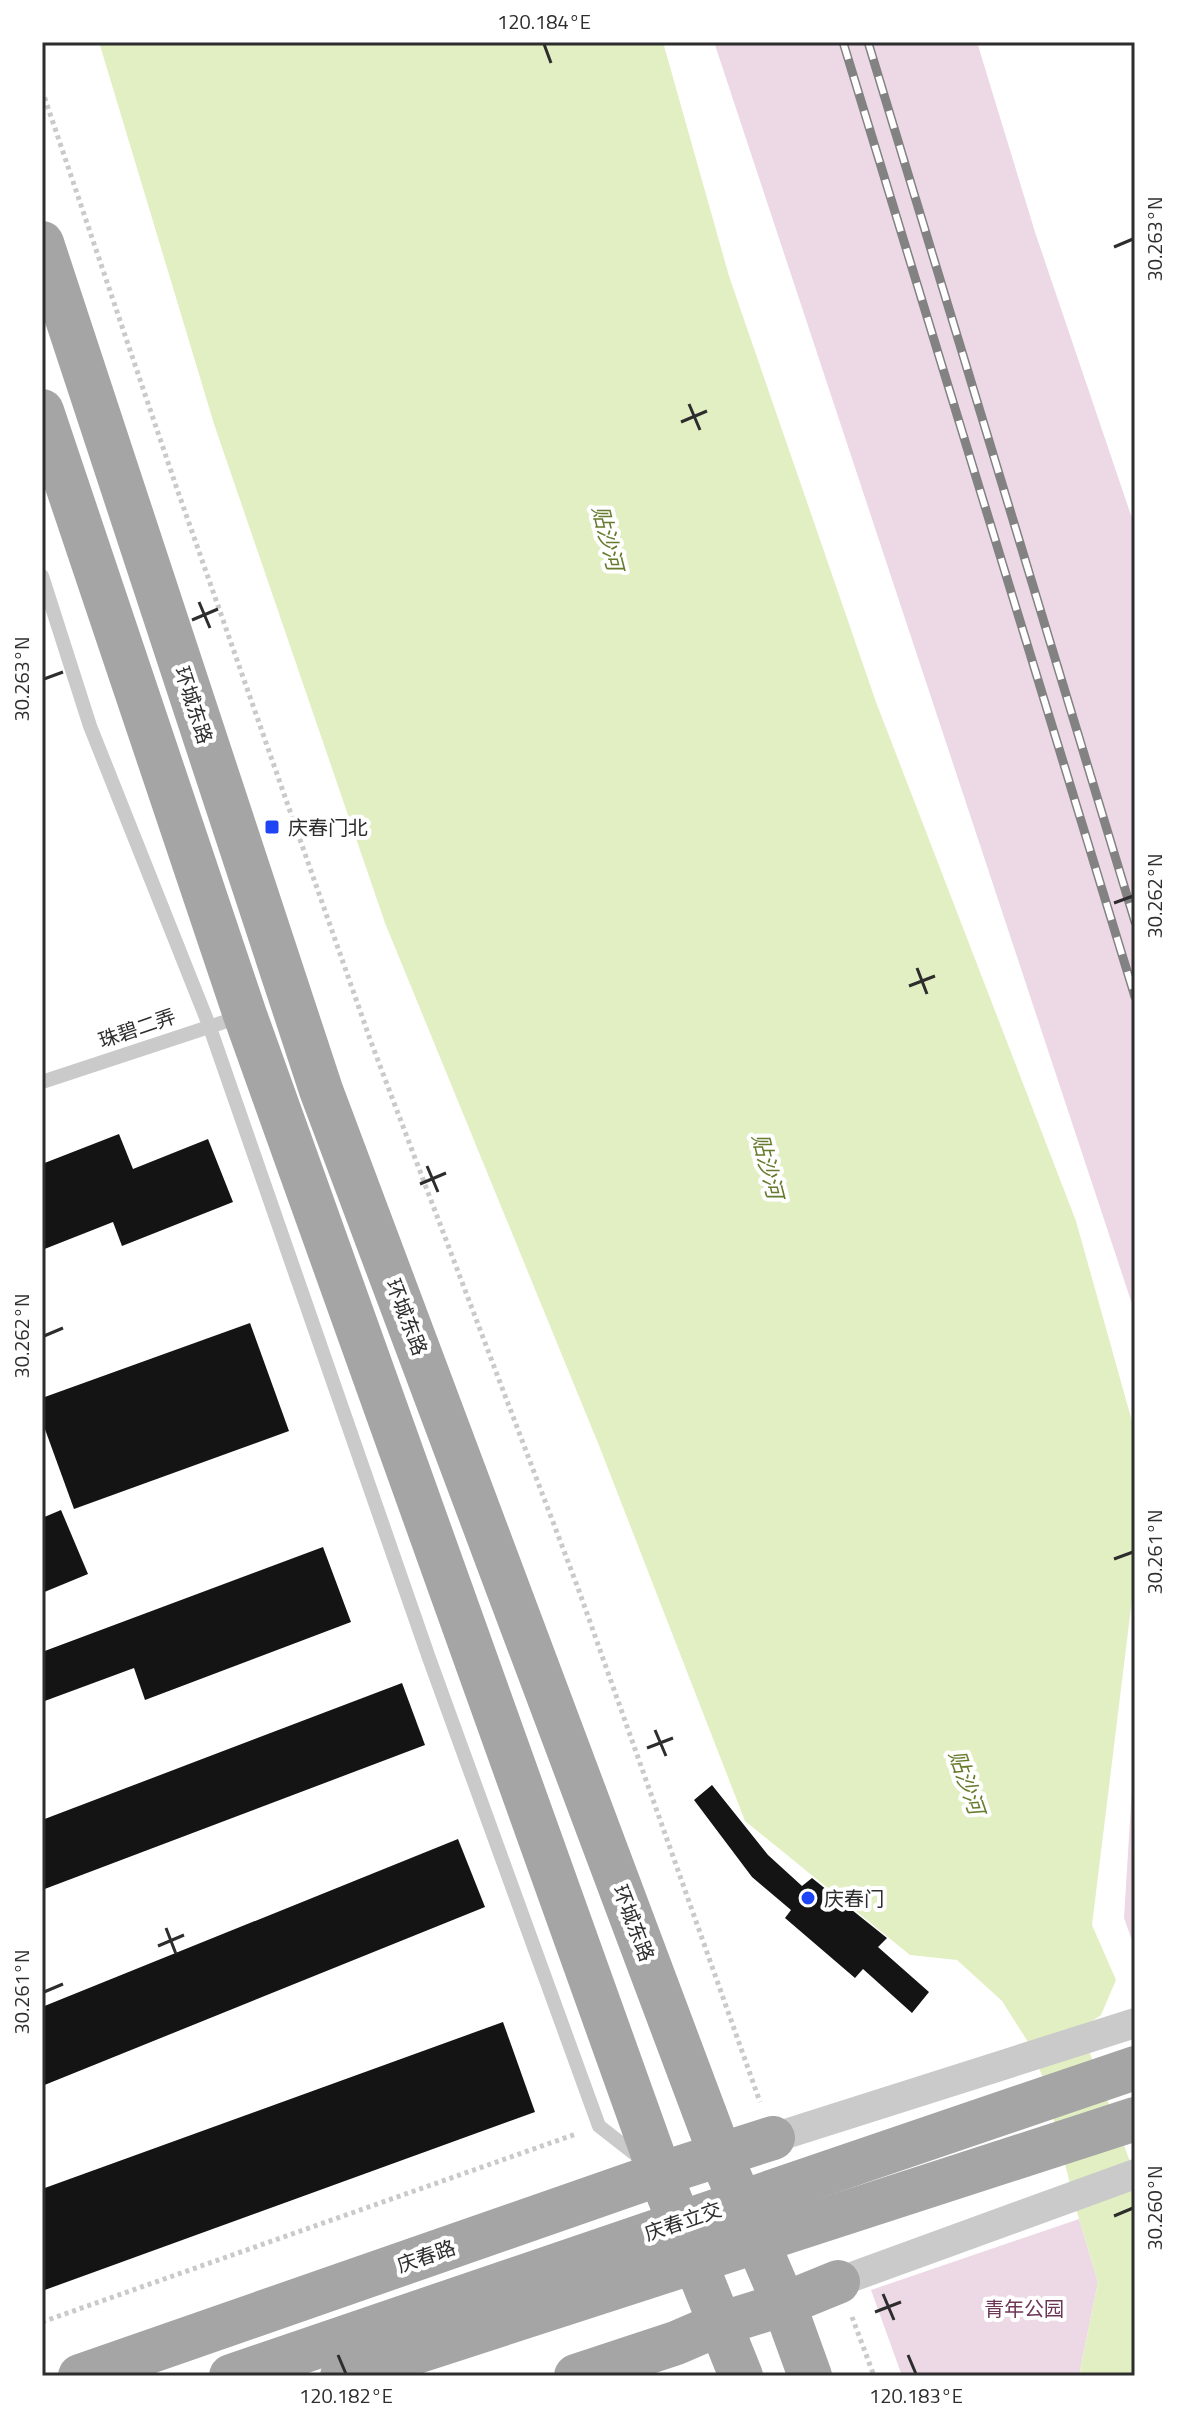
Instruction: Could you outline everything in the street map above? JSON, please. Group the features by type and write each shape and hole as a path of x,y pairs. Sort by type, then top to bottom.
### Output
{"main road":[{"name":"环城东路","path":"42,243 321,1090 720,2154 784,2304 810,2376"},
{"path":"42,411 227,1020 660,2174 741,2376"},
{"name":"庆春立交","path":"231,2376 1135,2068"},
{"path":"342,2376 1135,2119"},
{"name":"庆春路","path":"80,2376 660,2174 773,2138"},
{"path":"576,2376 676,2343 838,2282"}],"street":[{"path":"773,2138 1135,2023"},
{"path":"838,2282 1135,2174"}],"lane":[{"path":"42,576 90,726 227,1020 429,1658 599,2126 660,2174"},
{"name":"珠碧二弄","path":"42,1082 227,1020"}],"path":[{"path":"42,90 176,486 371,1042 578,1588 773,2138"},
{"path":"42,2322 599,2126"},
{"path":"838,2282 874,2376"}],"green space":[{"path":"714,42 977,42 1035,232 1135,527 1135,1313"},
{"path":"1135,1738 1135,1949 1124,1918"},
{"name":"青年公园","path":"1079,2219 1098,2282 1079,2376 902,2376 871,2290"}],"water":[{"name":"贴沙河","path":"99,42 663,42 729,276 876,702 1076,1221 1135,1432 1135,1575 1092,1925 1116,1980 1101,2015 1081,2029 1135,2175 1135,2376 1079,2376 1098,2282 1043,2078 1030,2045 1002,2001 957,1960 910,1955 745,1821 600,1448 385,923 214,424"}],"building":[{"path":"119,1134 133,1169 208,1139 233,1202 122,1246 113,1222 42,1250 42,1164"},
{"path":"250,1323 289,1431 74,1509 42,1421 42,1398"},
{"path":"61,1510 88,1574 42,1593 42,1518"},
{"path":"323,1547 351,1622 145,1700 134,1668 42,1702 42,1652"},
{"path":"402,1683 425,1745 42,1890 42,1820"},
{"name":"庆春门","path":"712,1785 768,1855 802,1886 812,1878 887,1938 878,1947 929,1992 912,2013 863,1969 855,1978 785,1918 791,1910 752,1877 694,1800"},
{"path":"458,1839 485,1907 42,2086 42,2007"},
{"path":"503,2022 535,2112 42,2291 42,2189"}],"railway":[{"path":"843,42 1135,997"},
{"path":"868,42 1135,922"}],"place":[{"name":"庆春门北","path":"272,827"},
{"name":"庆春门","path":"808,1898"}]}
